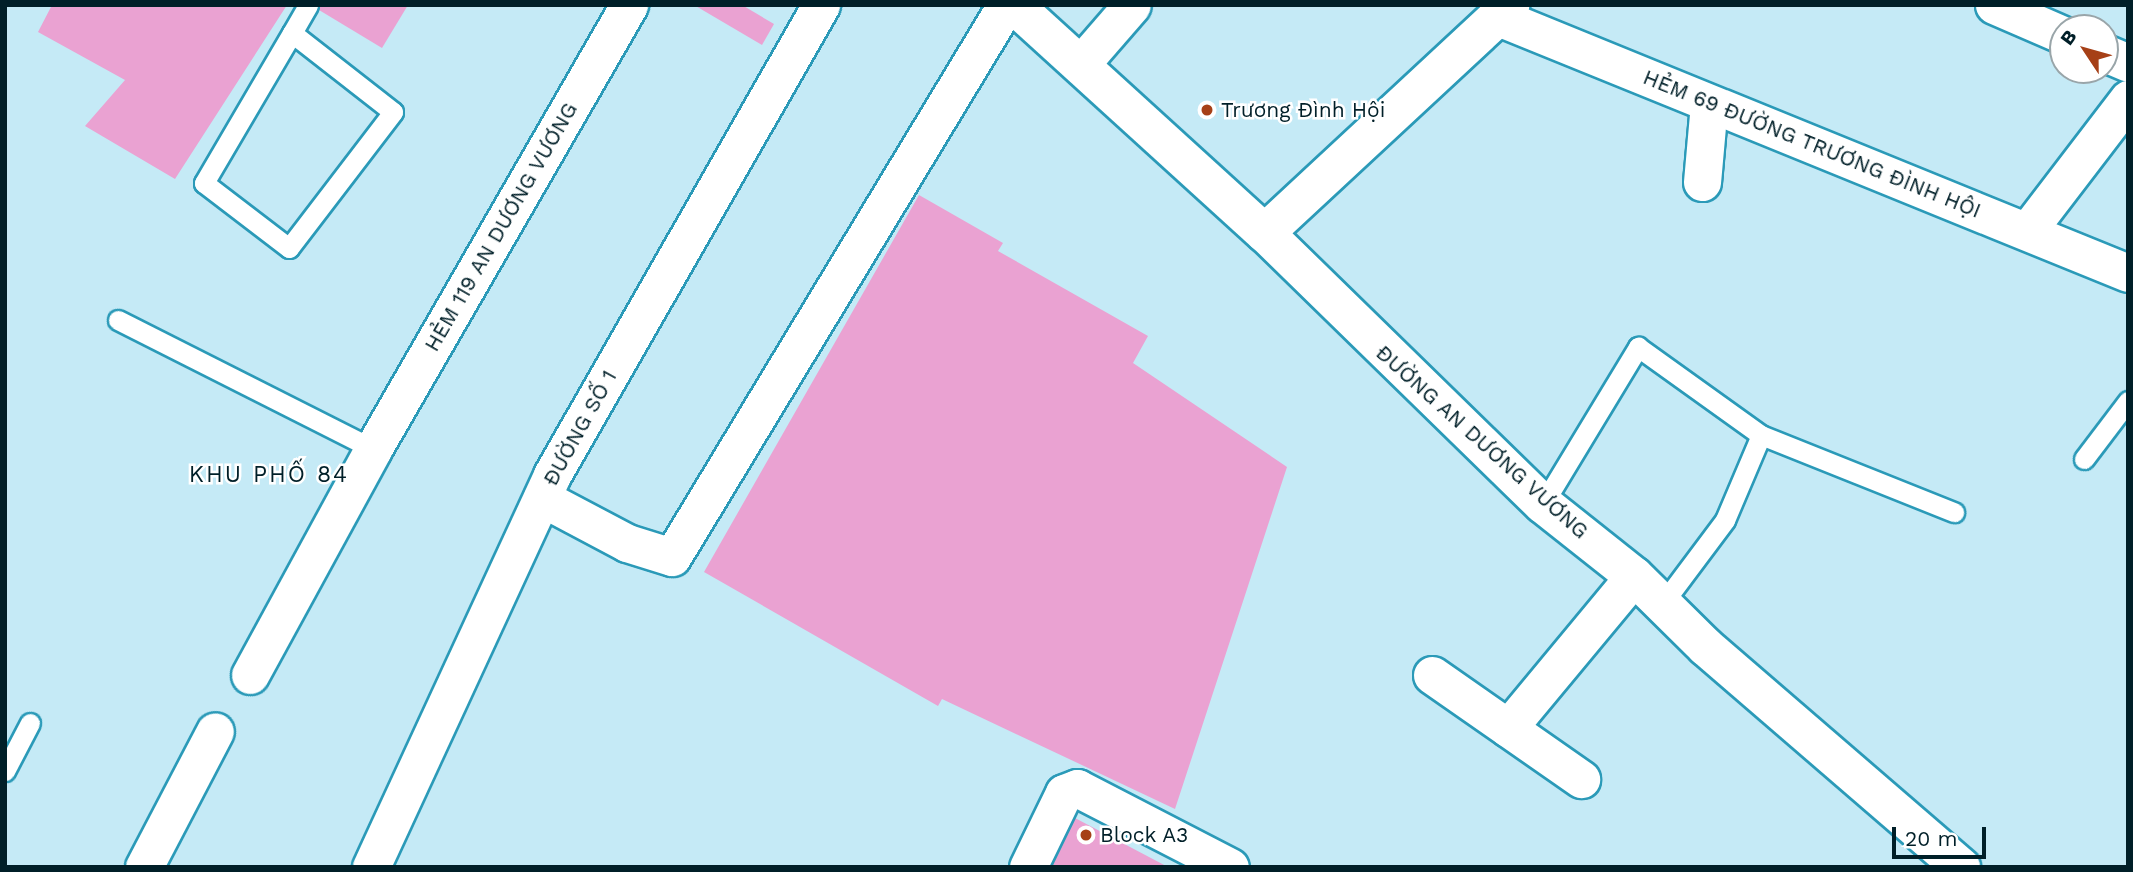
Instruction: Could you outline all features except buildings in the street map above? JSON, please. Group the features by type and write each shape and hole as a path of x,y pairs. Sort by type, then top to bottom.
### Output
{"main road":[{"name":"ĐƯỜNG AN DƯƠNG VƯƠNG","path":"1014,5 1265,233 1543,504 1634,576 1706,647 1961,867"},
{"path":"1265,233 1503,10"}],"street":[{"name":"HẺM 119 AN DƯƠNG VƯƠNG","path":"250,675 373,449 629,5"},
{"name":"ĐƯỜNG SỐ 1","path":"371,867 542,498 821,5"},
{"path":"542,498 627,543 673,557 1006,5"},
{"path":"1080,65 1132,5"},
{"path":"1994,5 2049,29"},
{"name":"HẺM 69 ĐƯỜNG TRƯƠNG ĐÌNH HỘI","path":"1503,10 1709,104 2028,230 2128,274"},
{"path":"2028,230 2128,99"},
{"path":"1702,182 1709,104"},
{"path":"1508,728 1634,576"},
{"path":"1432,675 1581,779"},
{"path":"144,867 215,732"},
{"path":"1028,867 1064,793 1077,788 1230,867"}],"lane":[{"path":"292,33 393,112 289,248 204,183 308,5"},
{"path":"118,320 373,449"},
{"path":"1543,504 1638,347 1762,435 1954,512"},
{"path":"2084,459 2128,401"},
{"path":"1663,603 1725,520 1762,435"},
{"path":"5,771 30,723"}],"place":[{"name":"Trương Đình Hội","path":"1207,110"},
{"name":"Block A3","path":"1086,835"}],"district":[{"name":"KHU PHỐ 84","path":"269,475"}]}
